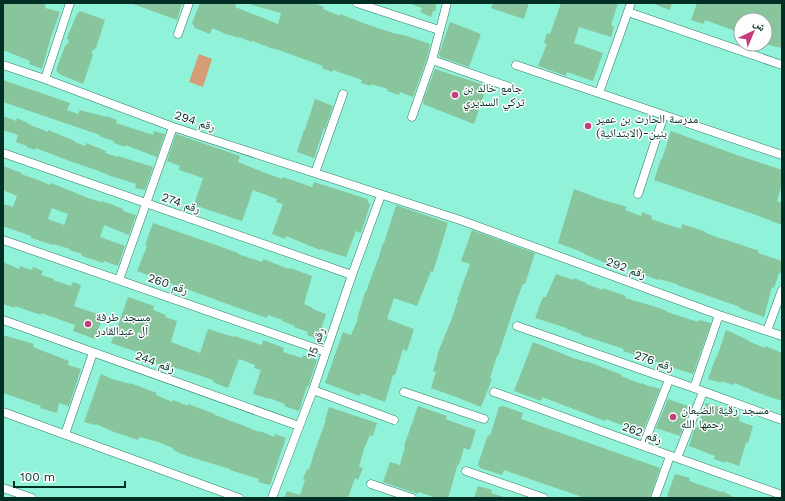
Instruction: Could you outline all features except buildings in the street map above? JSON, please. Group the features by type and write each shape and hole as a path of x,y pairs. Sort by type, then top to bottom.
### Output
{"street":[{"path":"45,79 70,3"},
{"path":"178,34 189,3"},
{"path":"357,3 440,30"},
{"path":"412,118 432,60 447,3"},
{"path":"599,93 632,3"},
{"path":"628,12 782,65"},
{"path":"432,60 509,87"},
{"name":"رقم 294","path":"3,65 45,79 173,127 381,195"},
{"path":"516,65 782,155"},
{"path":"315,173 343,94"},
{"path":"638,194 664,115"},
{"path":"119,280 173,127"},
{"name":"رقم 274","path":"3,153 352,275"},
{"name":"رقم 292","path":"381,195 463,221 719,315 782,336"},
{"name":"رقم 15","path":"272,498 313,390 381,195"},
{"name":"رقم 260","path":"3,240 326,352"},
{"path":"767,331 782,290"},
{"path":"694,388 719,315"},
{"name":"رقم 244","path":"3,320 299,426"},
{"name":"رقم 276","path":"517,326 782,420"},
{"path":"65,434 93,353"},
{"path":"643,446 669,380"},
{"path":"313,390 394,420"},
{"path":"404,392 484,420"},
{"name":"رقم 262","path":"494,392 782,495"},
{"path":"655,498 703,392"},
{"path":"3,412 239,498"},
{"path":"466,471 544,498"},
{"path":"371,484 412,498"},
{"path":"3,488 32,498"}],"shaded area":[{"path":"199,54 212,59 203,87 189,82"}],"place":[{"name":"جامع خالد بن تركي السديري","path":"455,95"},
{"name":"مدرسة الحارث بن عمير (الابتدائية)-بنين","path":"588,126"},
{"name":"مسجد طرفة آل عبدالقادر","path":"88,324"},
{"name":"مسجد رقية الضبعان رحمها الله","path":"673,417"}]}
